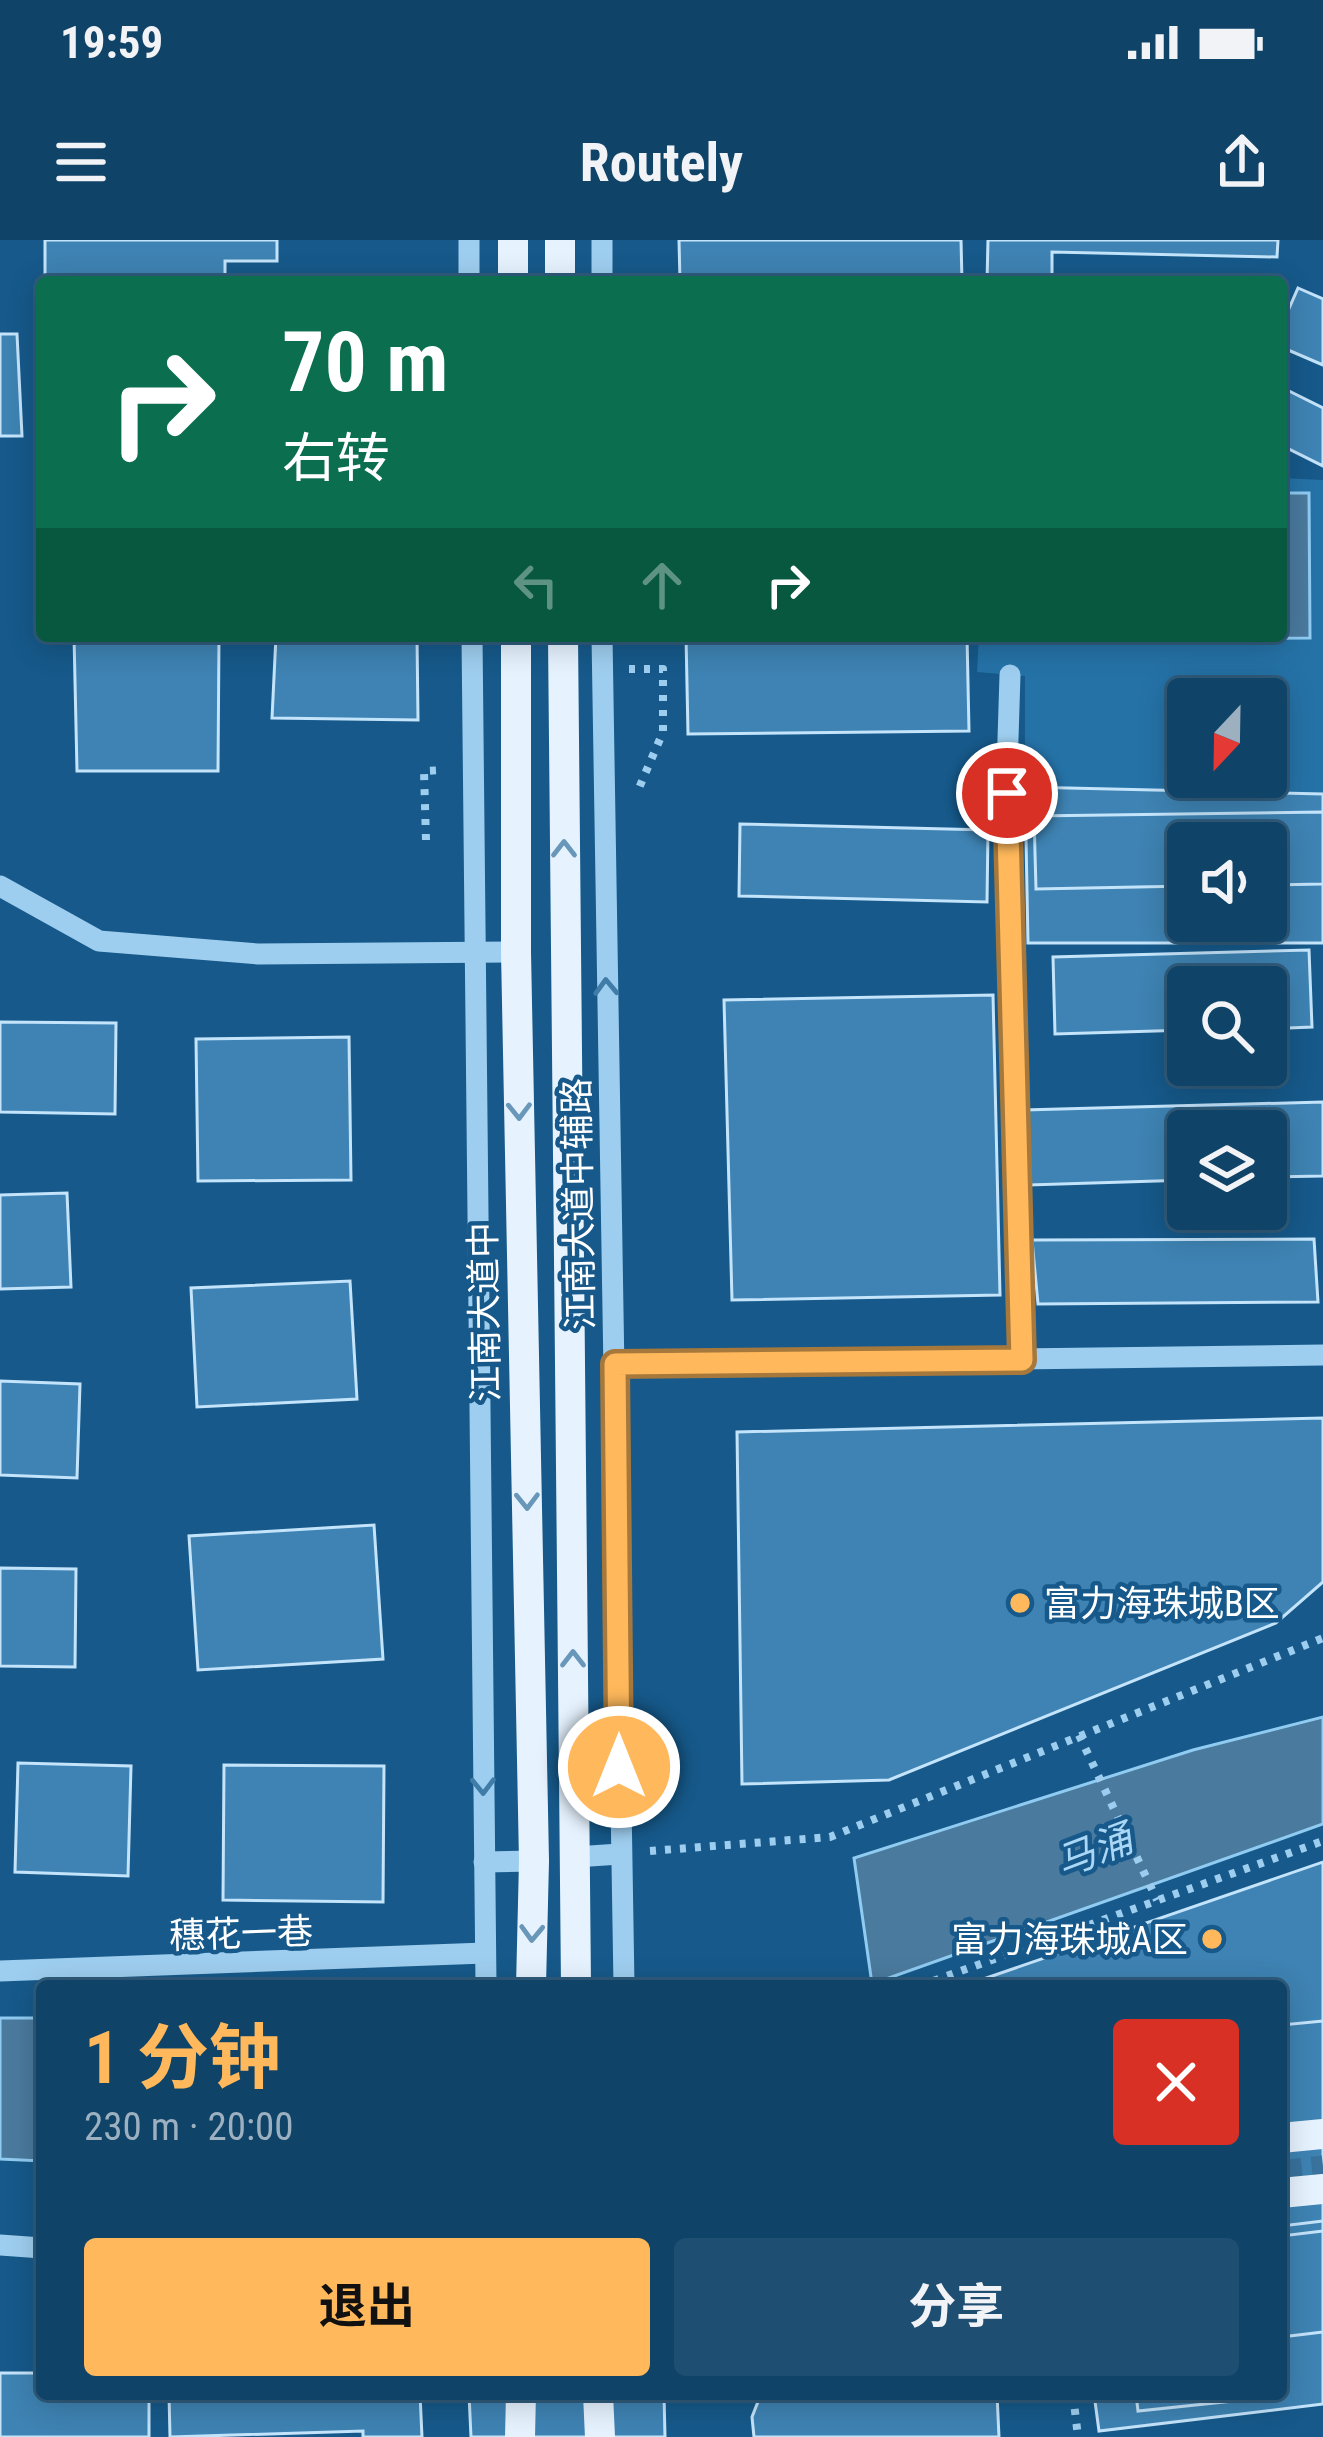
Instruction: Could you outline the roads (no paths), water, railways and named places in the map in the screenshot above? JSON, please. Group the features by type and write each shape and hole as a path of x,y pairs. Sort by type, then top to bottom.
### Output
{"main road":[{"path":"513,240 513,276"},
{"path":"560,240 560,276"},
{"name":"江南大道中","path":"516,642 516,952 534,1861 531,1980"},
{"path":"562,642 576,1980"},
{"path":"1287,2137 1323,2134"},
{"path":"1287,2192 1323,2188"},
{"path":"520,2437 521,2400"},
{"path":"598,2400 599,2437"}],"street":[{"path":"469,240 469,276"},
{"path":"602,240 602,276"},
{"path":"472,642 486,1980"},
{"name":"江南大道中辅路","path":"602,642 624,1980"},
{"path":"1010,675 1007,771 1022,1360"},
{"path":"0,886 99,940 258,954 516,952"},
{"path":"565,1043 607,1044"},
{"path":"615,1364 1323,1355"},
{"path":"575,1857 620,1854"},
{"path":"484,1862 534,1861"},
{"name":"穗花一巷","path":"0,1971 176,1969 485,1953"},
{"path":"0,2245 36,2248"}],"water":[{"path":"1287,493 1309,493 1310,638 1287,638"},
{"name":"马涌","path":"1323,1717 1323,1824 883,1980 871,1980 854,1858 1193,1750"},
{"path":"0,2018 36,2018 36,2161 0,2159"}],"tunnel":[{"path":"1287,2170 1323,2166"}],"place":[{"name":"富力海珠城B区","path":"1020,1603"},
{"name":"富力海珠城A区","path":"1212,1939"}]}
